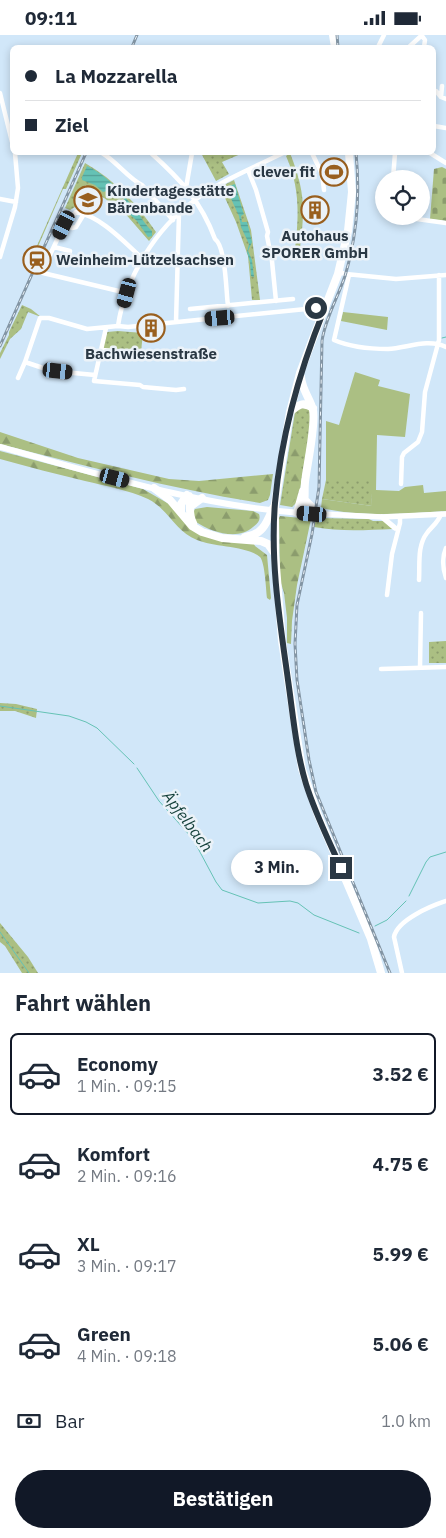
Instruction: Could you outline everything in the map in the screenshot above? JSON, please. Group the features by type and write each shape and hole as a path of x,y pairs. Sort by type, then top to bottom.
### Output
{"main road":[{"path":"349,155 352,193 351,214 340,273 300,373 290,412 275,504 274,554 281,633 302,769 318,815 371,939 381,973"},
{"path":"296,513 305,500 305,485 313,423 313,408 302,387 300,373"},
{"path":"290,412 300,404 313,408"},
{"path":"0,447 188,496 296,513"},
{"path":"296,513 305,485"},
{"path":"154,488 170,500 192,526 202,532 222,539 261,541 268,544 274,554"},
{"path":"188,496 191,506 191,519 199,528 215,535 252,536 259,532 267,522 275,504"},
{"path":"181,512 181,505 188,496"},
{"path":"191,506 202,498"},
{"path":"305,500 315,512"}],"street":[{"path":"411,45 422,35"},
{"path":"442,86 444,98"},
{"path":"0,93 10,134"},
{"path":"0,257 16,202 18,177 15,155"},
{"path":"105,155 121,166 142,185 173,220"},
{"path":"155,155 165,163 206,216 218,243 224,269 228,306"},
{"path":"186,188 192,155"},
{"path":"118,326 127,293 143,259 179,213 219,184 279,155"},
{"path":"313,155 322,174 324,189"},
{"path":"394,170 395,155"},
{"path":"433,155 446,163"},
{"path":"248,170 268,232 276,301"},
{"path":"0,199 16,202"},
{"path":"127,293 43,273 64,225 74,212 84,214 103,224 143,259"},
{"path":"176,322 179,213"},
{"path":"64,225 72,228 76,227 84,214"},
{"path":"430,221 446,223"},
{"path":"54,247 70,251 68,264"},
{"path":"340,273 396,279 446,275"},
{"path":"349,275 334,340 389,349 438,343 446,347"},
{"path":"401,483 402,457 404,453 418,442 422,432 425,392 438,343 439,275"},
{"path":"190,309 293,299"},
{"path":"18,378 40,317 87,329 128,327 316,308 324,310"},
{"path":"106,328 94,381 176,390 184,389"},
{"path":"102,350 139,353"},
{"path":"25,362 52,371 95,375"},
{"path":"296,513 315,512 382,517 444,514"},
{"path":"419,580 420,546 427,533 444,514"},
{"path":"387,595 395,528 400,516"},
{"path":"395,539 400,516"},
{"path":"382,517 395,528"},
{"path":"446,548 443,556 446,578"},
{"path":"420,613 420,667"},
{"path":"381,669 446,667"},
{"path":"402,973 394,937 395,933 413,915 446,901"}],"green space":[{"path":"77,155 81,155 66,189 63,189 28,266"},
{"path":"202,155 238,155 222,162 229,174 216,181"},
{"path":"291,155 301,189 303,222 300,248 295,249 297,225 296,190 286,156"},
{"path":"85,163 116,185 141,212 156,232 149,241 123,211 85,185 75,207 70,210 65,208"},
{"path":"442,167 446,169 446,221 430,219 434,169"},
{"path":"234,180 251,230 260,300 252,300 248,256 236,222 220,187"},
{"path":"22,305 41,317 28,312 21,329 10,339 0,359 0,353"},
{"path":"343,312 388,317 387,330 341,321"},
{"path":"107,332 143,333 141,352 105,349 103,347"},
{"path":"355,372 380,380 378,386 410,394 405,437 377,435 376,490 399,491 405,487 423,485 424,493 446,491 446,511 367,514 321,508 322,499 372,506 370,480 326,480 326,421 339,425"},
{"path":"309,407 312,416 297,502 292,507 280,505 295,412 297,408"},
{"path":"0,432 78,458 169,479 199,481 273,474 270,495 268,500 260,503 129,477 0,444"},
{"path":"294,434 298,434 305,444 301,456 298,492 296,498 287,506 284,502 291,483 290,451"},
{"path":"0,451 143,489 169,504 193,529 253,542 255,546 267,555 270,600 267,598 262,560 255,553 197,540 183,532 161,508 148,499 117,489 0,459"},
{"path":"326,480 371,480 372,506 322,499"},
{"path":"207,507 253,511 260,516 258,523 240,534 217,532 196,522 193,513 195,509"},
{"path":"280,516 311,519 297,585 291,644 287,643 287,618 284,593 280,580"},
{"path":"316,518 384,521 393,529 324,529 314,527"},
{"path":"446,641 446,663 429,663 429,642"},
{"path":"0,703 16,704 37,709 36,718 15,711 0,711"},
{"path":"0,923 28,957 38,973 22,973 5,946 0,942"}],"shaded area":[{"path":"87,166 108,180 119,191 152,231 152,236 148,237 137,221 127,212 124,198 121,194 113,189 103,192 95,185 82,180"},
{"path":"235,184 244,214 241,216 242,222 247,222 252,242 248,251 252,260 254,277 251,276 247,252 249,244 227,190 229,186"}],"waterway":[{"path":"442,338 446,337"},
{"name":"Äpfelbach","path":"0,706 69,716 86,722 97,728 134,764"},
{"name":"Äpfelbach","path":"137,768 159,801 193,839 222,890 258,903 290,901 298,903 314,915 359,933"},
{"name":"Äpfelbach","path":"409,896 430,857 446,852"},
{"name":"Äpfelbach","path":"375,926 387,920 406,901"},
{"path":"0,932 29,973"}],"railway":[{"path":"133,45 137,35"},
{"path":"337,35 338,45"},
{"path":"0,346 85,155"},
{"path":"356,155 358,183 355,230 345,276 329,316 322,341 319,487 312,534 297,605 295,644 297,680 309,760 316,792 390,973"}],"place":[{"name":"clever fit","path":"334,172"},
{"name":"Kindertagesstätte Bärenbande","path":"88,200"},
{"name":"Autohaus SPORER GmbH","path":"315,210"},
{"name":"Weinheim-Lützelsachsen","path":"37,260"},
{"name":"Bachwiesenstraße","path":"151,328"}],"route":[{"path":"316,308 324,310 300,373 290,412 279,478 275,504 275,565 282,641 302,769 318,815 341,868"}]}
